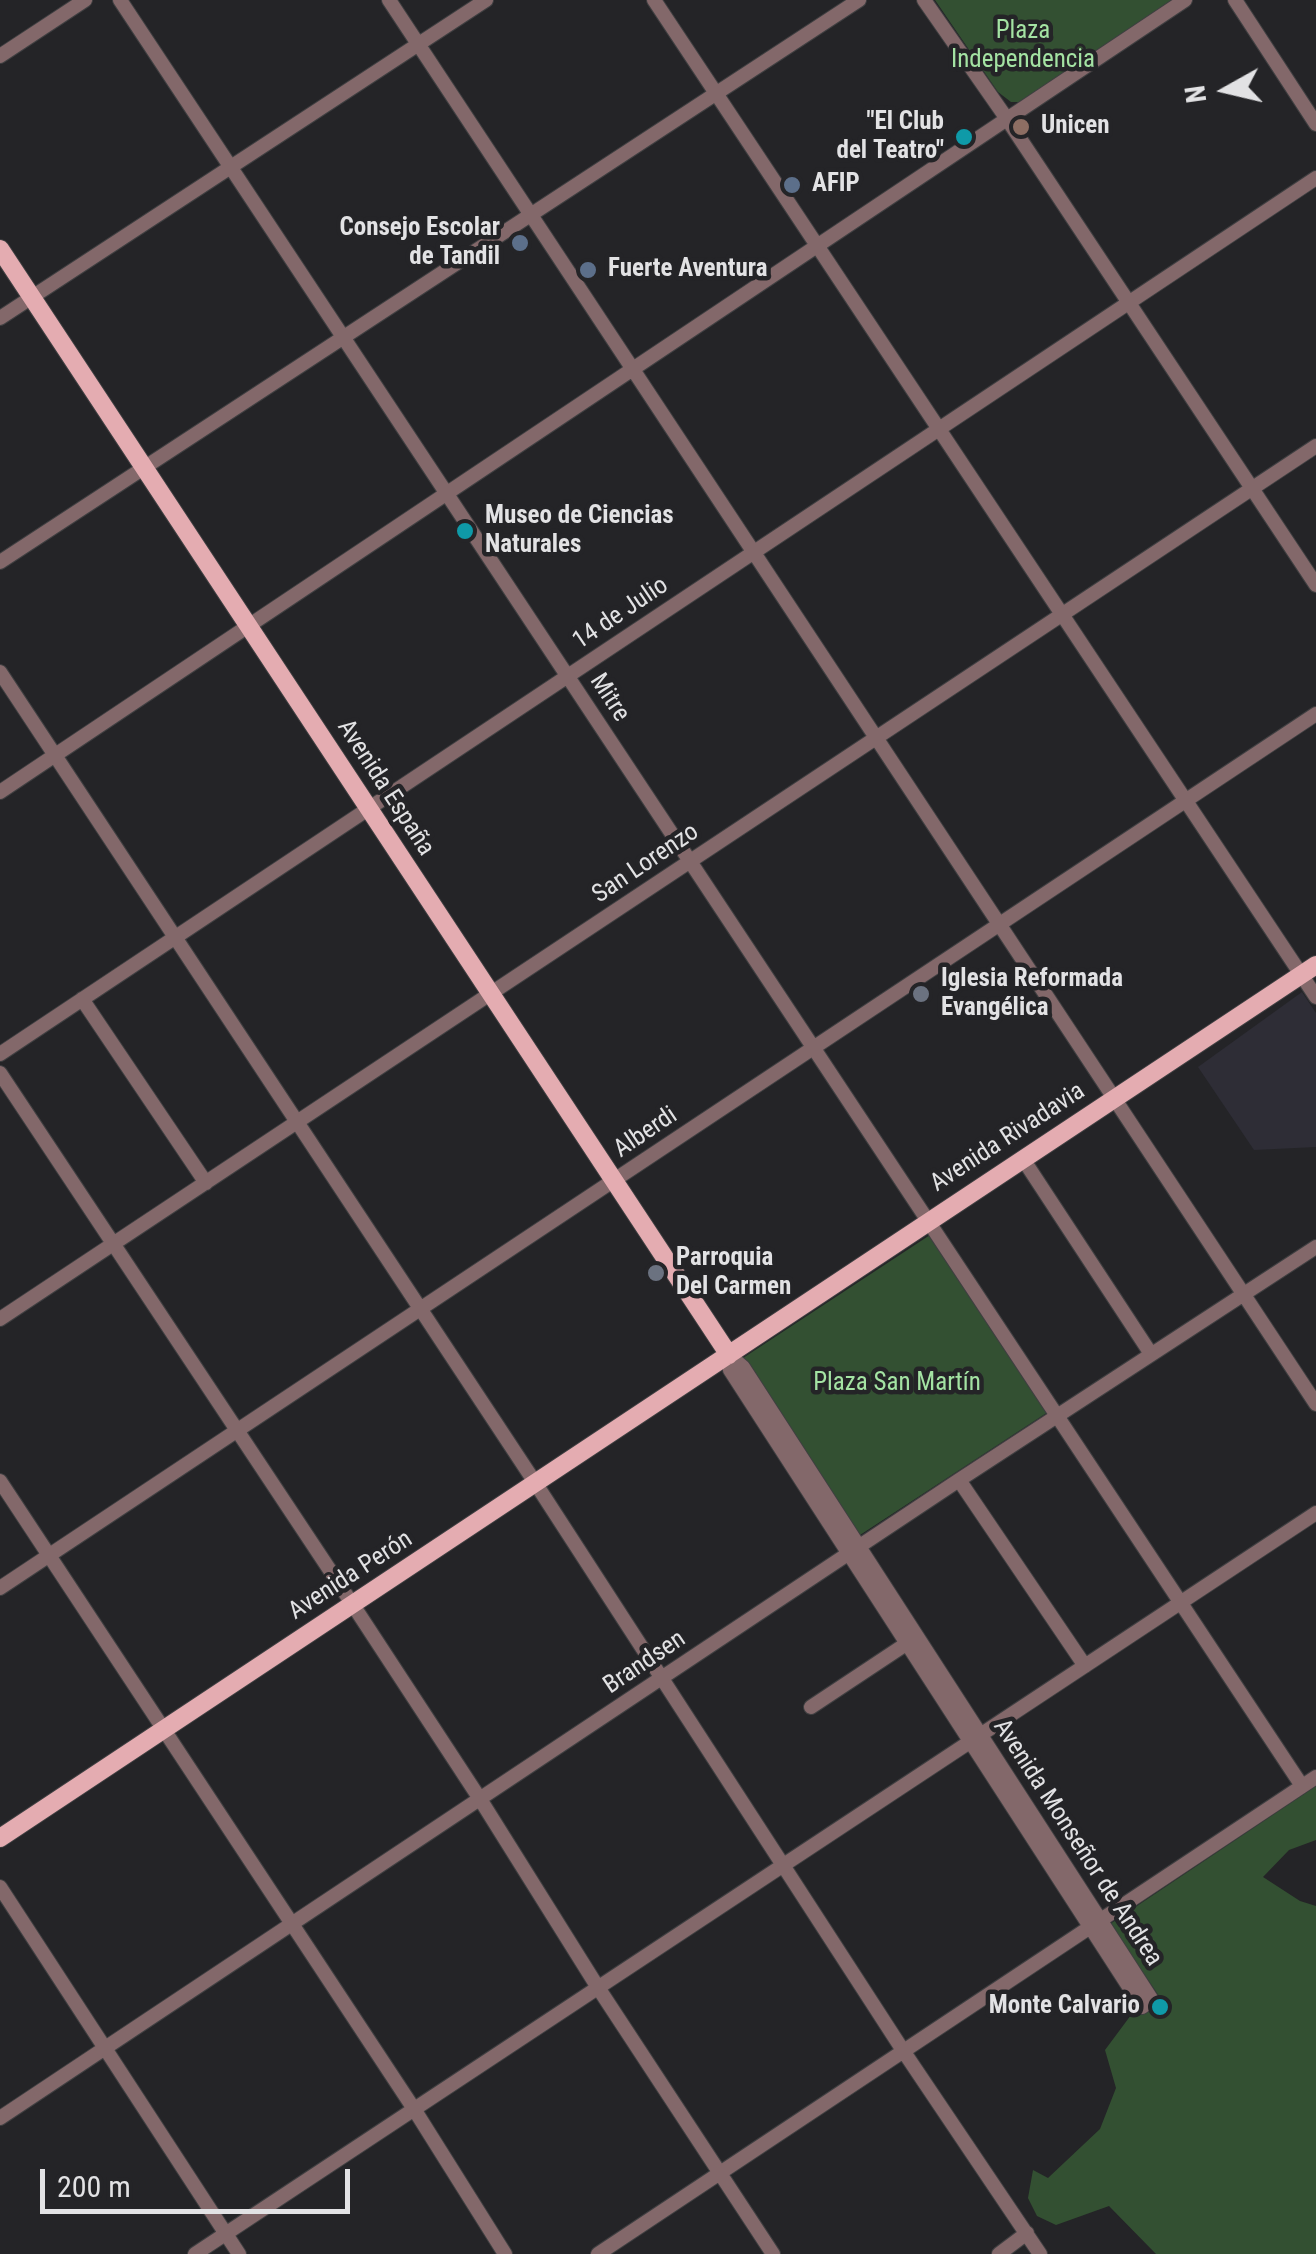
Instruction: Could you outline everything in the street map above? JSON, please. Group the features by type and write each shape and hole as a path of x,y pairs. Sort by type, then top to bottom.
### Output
{"main road":[{"name":"Avenida España","path":"0,248 729,1355"},
{"name":"Avenida Rivadavia","path":"729,1355 1308,970"},
{"name":"Avenida Perón","path":"0,1838 729,1355"}],"street":[{"path":"0,56 85,0"},
{"name":"Mitre","path":"120,0 1302,1786"},
{"path":"388,0 1316,1404"},
{"path":"0,318 486,0"},
{"path":"654,0 1185,801 1308,970 1316,997"},
{"path":"0,562 859,0"},
{"path":"924,0 1007,118 1316,585"},
{"path":"0,792 1185,0"},
{"path":"1236,0 1316,124"},
{"name":"14 de Julio","path":"0,1054 1316,178"},
{"name":"San Lorenzo","path":"0,1319 1316,446"},
{"path":"0,672 1040,2254"},
{"name":"Alberdi","path":"0,1588 1316,714"},
{"path":"82,999 206,1182"},
{"path":"0,1073 353,1605 774,2254"},
{"path":"1023,1159 1151,1354"},
{"name":"Brandsen","path":"0,2118 1058,1414 1316,1247"},
{"name":"Avenida Monseñor de Andrea","path":"729,1355 730,1370 854,1551 1096,1924 1152,2000 1142,2007 1096,1924"},
{"path":"959,1480 1085,1666"},
{"path":"0,1481 414,2109 505,2254"},
{"path":"195,2254 1316,1513"},
{"name":"Avenida Monseñor de Andrea","path":"854,1551 906,1644 976,1738"},
{"path":"812,1708 906,1644"},
{"path":"598,2254 1316,1777"},
{"path":"0,1887 238,2254"},
{"path":"999,2254 1028,2234"}],"shaded area":[{"path":"1302,992 1316,1013 1316,1147 1254,1150 1198,1067"}],"green space":[{"name":"Plaza Independencia","path":"935,0 1172,0 1020,102 1011,102 998,92"},
{"name":"Plaza San Martín","path":"930,1235 1048,1412 860,1535 743,1358"},
{"path":"1316,1786 1316,1840 1289,1850 1263,1877 1300,1901 1316,1906 1316,2254 1156,2254 1109,2206 1056,2225 1037,2216 1028,2198 1033,2170 1048,2178 1100,2129 1116,2088 1105,2050 1131,2015 1161,1999 1110,1924"}],"place":[{"name":"Unicen","path":"1021,127"},
{"name":"\"El Club del Teatro\"","path":"964,137"},
{"name":"AFIP","path":"792,185"},
{"name":"Consejo Escolar de Tandil","path":"520,243"},
{"name":"Fuerte Aventura","path":"588,270"},
{"name":"Museo de Ciencias Naturales","path":"465,531"},
{"name":"Iglesia Reformada Evangélica","path":"921,994"},
{"name":"Parroquia Del Carmen","path":"656,1273"},
{"name":"Monte Calvario","path":"1160,2007"}]}
